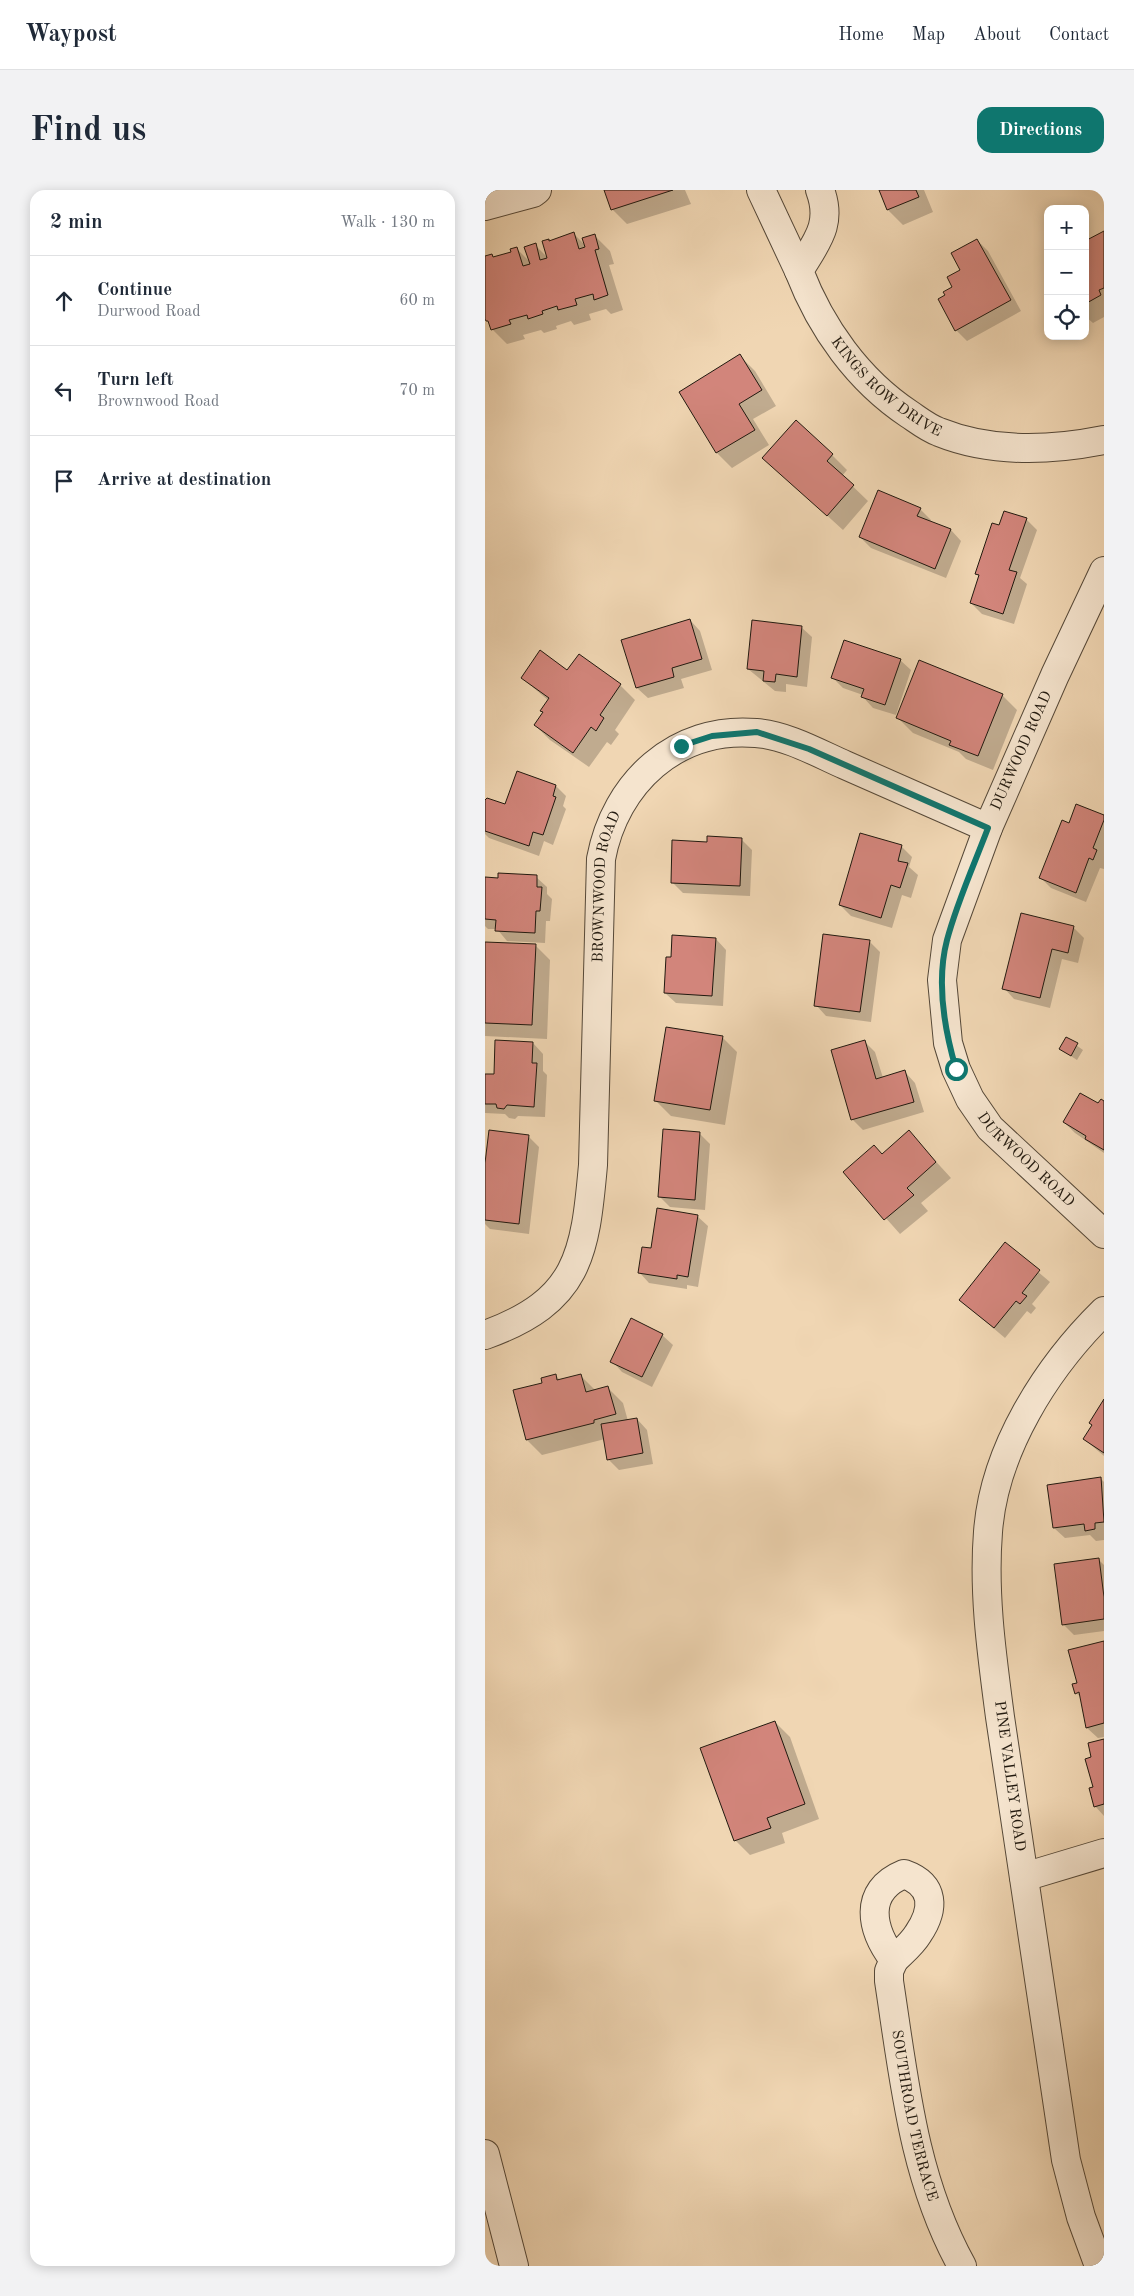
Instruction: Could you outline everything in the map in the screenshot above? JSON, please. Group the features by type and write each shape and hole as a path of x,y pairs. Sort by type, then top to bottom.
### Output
{"street":[{"path":"485,206 537,190"},
{"name":"KINGS ROW DRIVE","path":"761,190 811,301 825,326 856,366 886,397 937,432 958,438 1014,449 1053,448 1104,440"},
{"path":"799,271 824,228 826,211 820,190"},
{"name":"DURWOOD ROAD","path":"1104,571 1055,674 988,828 947,940 942,980 948,1043 956,1069 970,1099 990,1128 1104,1234"},
{"name":"BROWNWOOD ROAD","path":"485,1335 532,1313 557,1292 571,1273 581,1251 589,1209 593,1165 601,859 605,841 615,814 627,792 641,775 669,754 697,740 730,733 757,732 809,749 988,828"},
{"name":"PINE VALLEY ROAD","path":"1099,2266 1081,2217 1066,2160 991,1644 987,1564 990,1515 999,1478 1010,1448 1024,1418 1067,1353 1104,1311"},
{"path":"1024,1877 1104,1853"},
{"name":"SOUTHROAD TERRACE","path":"894,1960 889,1971 889,1981 909,2114 919,2159 926,2184 953,2250 962,2266"},
{"path":"485,2154 514,2266"}],"building":[{"path":"604,190 673,190 611,210"},
{"path":"879,190 916,190 919,197 887,210"},
{"path":"1104,231 1104,288 1099,290 1101,295 1089,302 1089,250 1089,239"},
{"path":"574,232 579,249 585,247 582,238 595,234 599,249 595,250 608,295 594,300 593,294 575,299 577,305 558,310 557,306 542,311 543,314 528,319 527,315 509,320 511,324 491,330 488,321 485,319 485,256 492,254 493,257 511,252 510,249 517,247 523,266 530,264 524,247 536,243 540,260 547,258 542,241 549,239 549,241"},
{"path":"977,239 1011,300 955,331 938,299 945,295 943,292 952,287 947,277 960,270 951,253"},
{"path":"740,354 762,390 739,404 755,430 716,453 679,392"},
{"path":"796,420 833,454 827,461 854,485 827,516 762,458"},
{"path":"878,490 921,508 917,516 951,529 935,569 859,537"},
{"path":"1004,511 1027,518 1009,570 1017,572 1003,614 970,603 979,575 975,574 992,523 999,525"},
{"path":"690,619 702,659 672,668 674,677 636,688 621,640"},
{"path":"752,620 802,626 797,677 776,674 775,682 763,681 764,671 747,669"},
{"path":"844,640 901,659 885,705 861,697 864,689 831,678"},
{"path":"540,650 567,670 579,654 621,684 600,715 604,718 596,731 591,727 573,753 534,725 543,712 540,711 549,698 521,678"},
{"path":"919,660 1003,694 978,756 949,745 951,741 896,718"},
{"path":"517,771 556,785 553,796 556,797 543,835 533,832 529,846 485,831 485,800 487,798 505,804"},
{"path":"1076,804 1104,815 1104,820 1093,848 1097,850 1093,860 1089,858 1076,893 1039,878 1062,820 1069,823"},
{"path":"860,833 902,845 898,861 908,863 900,888 891,885 881,918 839,905"},
{"path":"707,836 742,838 740,886 671,883 672,840 707,842"},
{"path":"498,873 537,875 537,887 542,887 540,911 536,911 535,933 495,931 496,920 485,919 485,877 498,878"},
{"path":"1021,913 1074,926 1068,953 1052,949 1040,998 1002,989"},
{"path":"823,934 870,940 860,1012 814,1006"},
{"path":"672,935 716,938 712,996 664,993 666,957 671,957"},
{"path":"485,942 536,944 532,1025 485,1023"},
{"path":"666,1027 723,1036 710,1110 654,1101"},
{"path":"1066,1037 1078,1043 1071,1056 1059,1049"},
{"path":"495,1040 533,1042 532,1063 537,1063 534,1107 507,1105 504,1109 497,1108 496,1104 485,1104 485,1074 494,1074"},
{"path":"865,1040 876,1079 905,1070 914,1102 851,1120 831,1050"},
{"path":"1080,1093 1098,1103 1101,1099 1104,1101 1104,1150 1085,1139 1086,1136 1063,1122"},
{"path":"663,1129 700,1132 695,1200 658,1197"},
{"path":"489,1130 529,1135 519,1224 485,1220 485,1163"},
{"path":"909,1130 936,1162 907,1188 914,1195 884,1220 843,1172 874,1145 882,1154"},
{"path":"657,1208 698,1215 688,1277 677,1275 677,1279 638,1273 642,1247 651,1248"},
{"path":"1005,1242 1040,1270 1022,1293 1027,1296 1020,1304 1016,1301 994,1328 959,1300"},
{"path":"631,1318 663,1334 642,1377 610,1362"},
{"path":"556,1374 557,1380 581,1374 586,1392 608,1386 616,1414 594,1420 594,1423 526,1440 513,1390 542,1383 541,1378"},
{"path":"1104,1399 1104,1453 1083,1439 1092,1425 1089,1423"},
{"path":"637,1418 643,1453 607,1460 601,1424"},
{"path":"1101,1477 1104,1522 1095,1523 1095,1529 1085,1531 1084,1524 1053,1528 1047,1485"},
{"path":"1099,1558 1104,1597 1104,1619 1062,1625 1054,1564"},
{"path":"1104,1641 1104,1723 1086,1728 1079,1692 1075,1694 1072,1684 1077,1683 1068,1650"},
{"path":"775,1721 805,1804 767,1818 771,1828 734,1841 700,1748"},
{"path":"1104,1739 1104,1804 1094,1807 1089,1788 1093,1787 1085,1759 1091,1757 1088,1743"}],"route":[{"path":"681,746 712,736 757,732 809,749 988,828 947,940 943,961 944,1011 948,1043 956,1069"}]}
